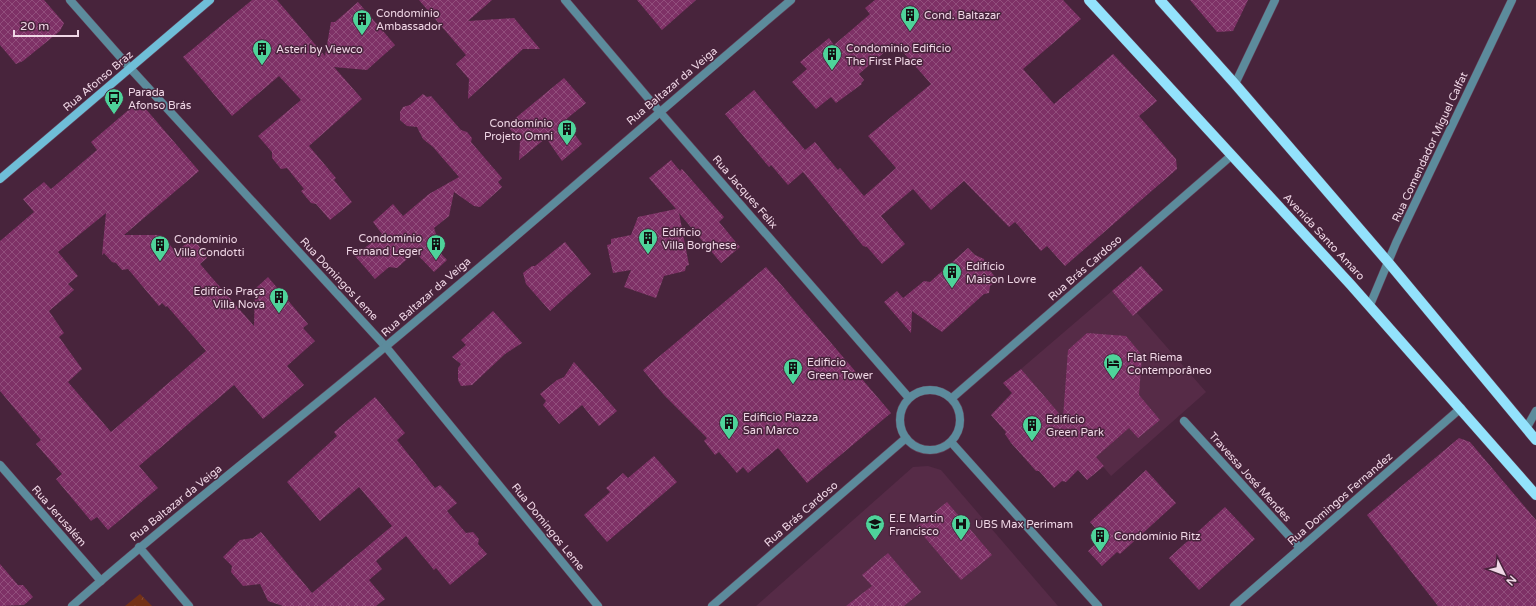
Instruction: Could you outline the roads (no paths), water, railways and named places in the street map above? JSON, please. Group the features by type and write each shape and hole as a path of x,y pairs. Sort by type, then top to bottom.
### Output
{"main road":[{"name":"Avenida Santo Amaro","path":"1089,0 1370,306 1536,495"},
{"path":"1160,0 1235,84 1388,262 1536,440"}],"street":[{"name":"Rua Domingos Leme","path":"70,0 130,68 386,347 598,606"},
{"name":"Rua Afonso Braz","path":"0,179 210,0"},
{"name":"Rua Jacques Felix","path":"566,0 659,111 909,398"},
{"name":"Rua Baltazar da Veiga","path":"72,606 139,547 386,347 659,111 791,0"},
{"path":"1235,84 1275,0"},
{"name":"Rua Comendador Miguel Calfat","path":"1370,306 1388,262 1512,0"},
{"name":"Rua Brás Cardoso","path":"952,398 1232,156"},
{"path":"926,390 944,393 952,398 957,406 960,420 957,434 951,442 932,450 922,449 913,445 906,438 902,430 901,413 909,398 917,392 926,390"},
{"name":"Rua Domingos Fernandez","path":"1234,606 1461,408"},
{"path":"1526,429 1536,411"},
{"name":"Travessa José Mendes","path":"1184,421 1300,548"},
{"name":"Rua Brás Cardoso","path":"712,606 906,438"},
{"path":"951,442 1098,606"},
{"name":"Rua Jerusalém","path":"0,465 100,581"},
{"path":"139,547 189,606"}],"place":[{"name":"Cond. Baltazar","path":"910,32"},
{"name":"Condomínio Ambassador","path":"362,36"},
{"name":"Asteri by Viewco","path":"262,66"},
{"name":"Condominio Edificio The First Place","path":"832,71"},
{"name":"Parada Afonso Brás","path":"114,115"},
{"name":"Condomínio Projeto Omni","path":"567,146"},
{"name":"Edificio Villa Borghese","path":"648,255"},
{"name":"Condomínio Fernand Leger","path":"436,261"},
{"name":"Condomínio Villa Condotti","path":"160,262"},
{"name":"Edifício Maison Lovre","path":"952,289"},
{"name":"Edifício Praça Villa Nova","path":"279,314"},
{"name":"Flat Riema Contemporâneo","path":"1113,380"},
{"name":"Edificio Green Tower","path":"793,385"},
{"name":"Edificio Piazza San Marco","path":"729,440"},
{"name":"Edifício Green Park","path":"1032,442"},
{"name":"E.E Martin Francisco","path":"875,541"},
{"name":"UBS Max Perimam","path":"961,541"},
{"name":"Condomínio Ritz","path":"1100,553"}]}
